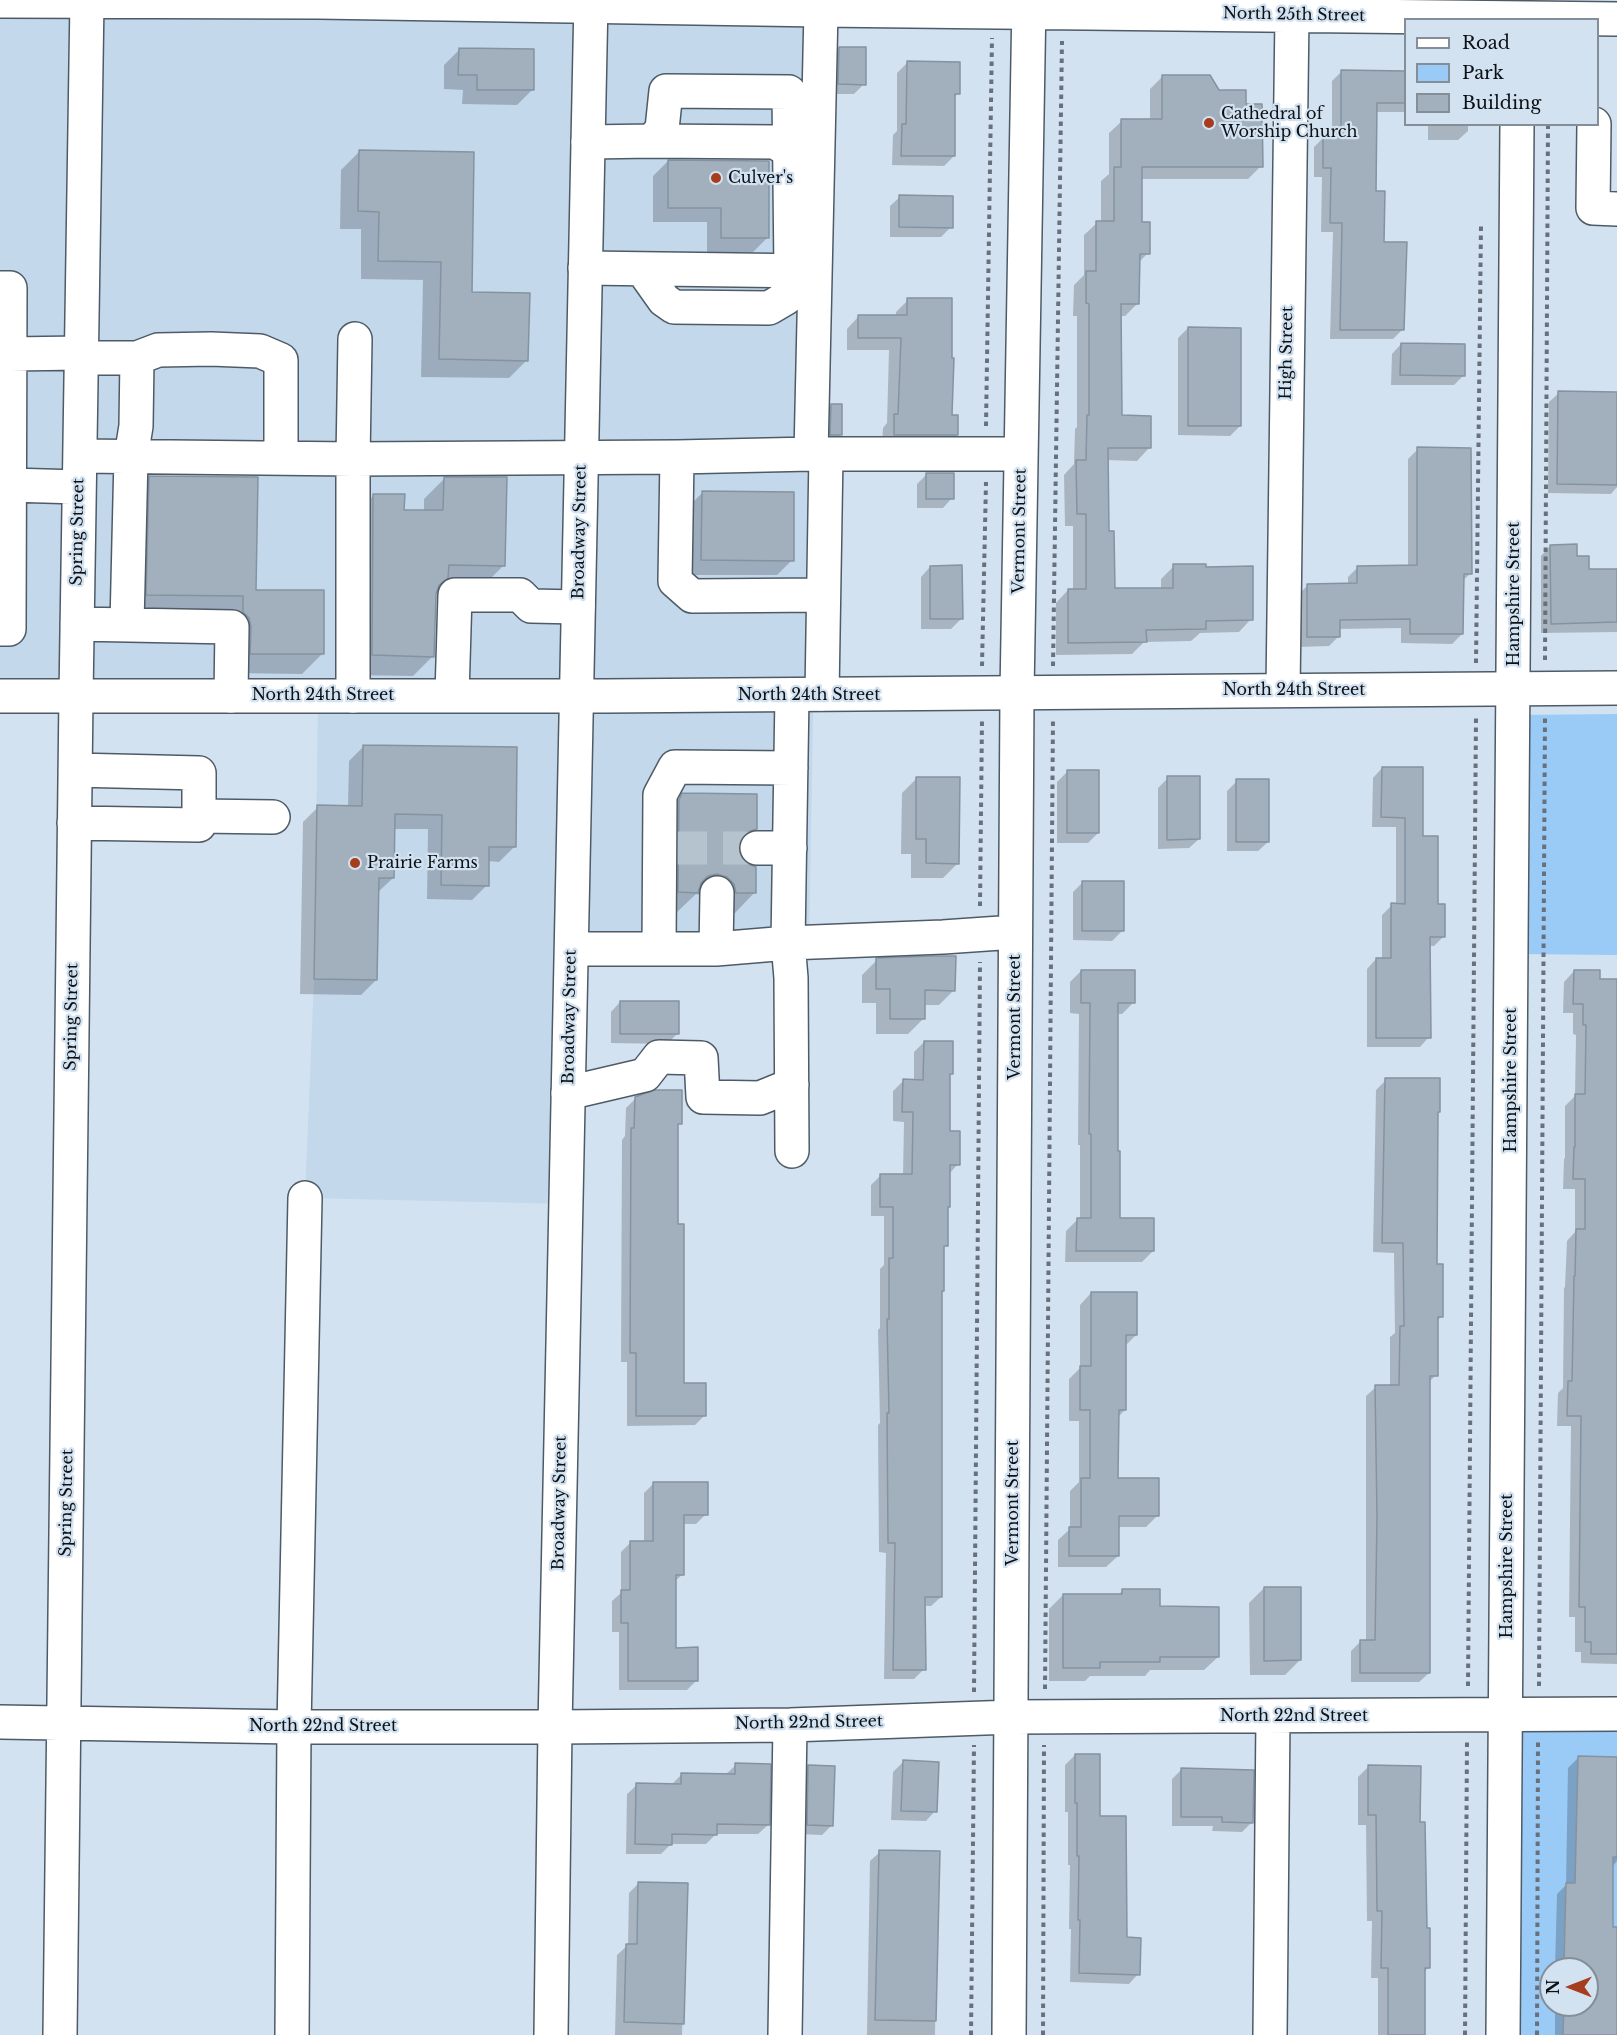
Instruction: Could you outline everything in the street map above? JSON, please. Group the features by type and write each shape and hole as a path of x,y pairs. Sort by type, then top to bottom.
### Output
{"street":[{"name":"Spring Street","path":"60,2035 74,823 87,0"},
{"name":"North 25th Street","path":"0,1 528,2 992,12 1029,6 1062,12 1276,10 1491,18"},
{"name":"Broadway Street","path":"551,2035 555,1726 591,3"},
{"name":"Vermont Street","path":"1009,2035 1017,693 1029,6"},
{"path":"792,1151 791,978 788,943 791,768 807,694 824,594 819,454 791,152 821,10"},
{"name":"High Street","path":"1276,10 1283,690"},
{"name":"North 25th Street","path":"1599,19 1617,19"},
{"path":"652,141 662,129 666,91 804,92"},
{"path":"585,268 642,269 664,300 674,307 769,308 786,298 803,271 804,92"},
{"name":"Hampshire Street","path":"1503,2035 1506,1714 1529,688 1517,126"},
{"path":"1594,126 1593,208 1617,208"},
{"path":"588,142 775,142 791,152"},
{"path":"0,288 10,288 9,629 0,628"},
{"path":"353,696 354,339"},
{"path":"10,354 137,358 158,350 260,351 281,360 281,457"},
{"path":"127,624 131,457 136,426 137,358"},
{"path":"10,485 79,472 131,457 353,459 1021,454"},
{"path":"677,457 675,581 692,596 824,594"},
{"path":"452,695 455,595 520,595 531,606 578,607"},
{"path":"77,624 232,627 231,696"},
{"name":"North 24th Street","path":"0,696 1053,693 1617,688"},
{"path":"659,950 667,848 660,795 675,767 791,768"},
{"path":"74,823 199,825 199,773 75,770"},
{"path":"199,816 273,817"},
{"path":"757,848 790,848"},
{"path":"716,950 717,893"},
{"path":"572,950 716,950 788,943 1015,932"},
{"path":"568,1093 645,1075 659,1057 700,1058 703,1097 760,1098 792,1085"},
{"path":"292,2035 294,1726 306,1198"},
{"name":"North 22nd Street","path":"0,1722 294,1726 790,1725 1044,1717 1617,1713"},
{"path":"1270,2035 1273,1716"},
{"path":"785,2035 790,1725"}],"path":[{"path":"971,2035 982,693 992,12"},
{"path":"1043,2035 1053,693 1062,12"},
{"path":"1537,2035 1538,1714 1529,688 1548,126"},
{"path":"1465,2035 1481,224"}],"shaded area":[{"path":"826,0 809,942 584,934 566,1204 305,1198 314,979 318,696 0,696 0,1"}],"green space":[{"path":"1617,714 1617,955 1517,954 1519,715"},
{"path":"1617,1726 1617,2035 1514,2035 1517,1727"}],"building":[{"path":"839,47 866,47 866,85 838,84"},
{"path":"459,48 534,49 534,90 477,90 477,75 458,75"},
{"path":"907,61 960,62 960,94 955,94 955,156 901,156 902,124 906,124"},
{"path":"1341,70 1404,71 1404,103 1377,103 1376,191 1385,191 1384,242 1407,242 1404,330 1340,330 1342,223 1330,223 1331,168 1323,168 1323,136 1341,136"},
{"path":"1162,75 1210,75 1219,90 1246,90 1246,104 1262,104 1263,167 1142,167 1142,222 1150,222 1150,254 1140,254 1139,304 1121,304 1122,415 1151,416 1151,448 1108,448 1109,531 1114,531 1115,588 1173,588 1173,564 1206,564 1206,567 1253,566 1253,620 1206,621 1206,629 1146,630 1147,642 1068,643 1068,589 1086,589 1086,514 1077,514 1076,460 1086,460 1087,415 1089,415 1089,304 1086,303 1086,271 1096,271 1096,221 1114,221 1114,167 1121,167 1121,119 1162,119"},
{"path":"359,150 474,152 472,292 530,293 528,361 439,359 441,262 378,261 379,212 358,211"},
{"path":"668,160 769,161 769,238 721,238 721,208 668,208"},
{"path":"899,195 953,196 953,228 899,227"},
{"path":"907,298 952,298 952,358 954,358 952,415 958,415 958,435 894,435 894,414 898,414 901,338 858,338 858,315 907,315"},
{"path":"1188,327 1241,328 1241,426 1188,426"},
{"path":"1401,343 1465,344 1465,376 1400,375"},
{"path":"1558,391 1617,392 1617,485 1557,484"},
{"path":"831,404 842,404 842,435 830,435"},
{"path":"1417,447 1471,448 1472,574 1464,574 1463,634 1410,634 1410,619 1340,620 1340,637 1307,637 1307,584 1357,583 1357,566 1417,565"},
{"path":"926,473 954,473 954,499 926,499"},
{"path":"149,476 258,477 256,590 324,590 324,654 250,654 251,627 249,618 243,612 243,596 146,595"},
{"path":"444,477 507,477 505,566 449,565 448,578 439,585 436,594 434,657 372,655 373,494 405,494 404,510 443,510"},
{"path":"702,491 794,492 794,561 701,560"},
{"path":"1577,544 1577,556 1589,556 1589,569 1617,569 1617,622 1551,624 1550,545"},
{"path":"962,565 963,619 930,619 930,566"},
{"name":"Prairie Farms","path":"363,745 517,747 516,847 489,847 489,886 441,885 442,815 395,814 394,878 379,878 377,980 314,979 317,805 362,806"},
{"path":"1382,767 1423,767 1423,836 1438,836 1438,904 1445,904 1445,937 1430,937 1431,1038 1376,1038 1376,958 1391,958 1391,903 1405,904 1405,818 1381,817"},
{"path":"1067,770 1099,770 1099,833 1067,833"},
{"path":"1167,776 1200,776 1200,839 1167,840"},
{"path":"916,777 960,777 959,864 926,863 926,839 916,839"},
{"path":"1236,779 1269,779 1269,842 1236,842"},
{"path":"682,793 757,794 757,829 747,832 741,838 738,847 741,858 756,867 756,893 736,893 734,884 727,877 717,874 708,876 701,883 698,893 678,892 679,800"},
{"path":"1082,881 1124,881 1124,931 1082,931"},
{"path":"956,956 955,991 925,990 925,1019 890,1019 890,989 876,989 876,958"},
{"path":"1081,970 1135,970 1135,1003 1118,1003 1120,1218 1154,1218 1154,1251 1076,1251 1077,1218 1091,1218 1090,1003 1081,1003"},
{"path":"1574,970 1600,970 1600,979 1617,979 1617,1654 1591,1654 1591,1642 1585,1642 1585,1607 1579,1607 1581,1416 1567,1416 1568,1381 1572,1381 1576,1229 1585,1229 1585,1179 1573,1179 1575,1094 1585,1094 1586,1025 1583,1025 1583,1004 1573,1004"},
{"path":"620,1001 679,1001 679,1034 620,1034"},
{"path":"924,1041 953,1041 953,1074 950,1074 950,1131 960,1131 960,1165 950,1165 948,1246 944,1246 944,1291 942,1291 942,1597 925,1597 926,1670 893,1670 895,1543 888,1543 887,1319 889,1319 889,1258 893,1258 893,1207 880,1207 880,1174 912,1174 913,1112 902,1112 903,1079 923,1080"},
{"path":"1385,1078 1440,1078 1437,1264 1443,1264 1443,1317 1438,1317 1438,1376 1430,1376 1430,1673 1360,1673 1360,1640 1375,1640 1377,1518 1375,1385 1399,1385 1400,1326 1404,1326 1403,1243 1382,1243"},
{"path":"654,1090 682,1090 682,1124 678,1124 678,1224 684,1224 684,1383 706,1383 706,1416 636,1416 636,1353 630,1353 631,1128 634,1128 635,1097"},
{"path":"1091,1292 1137,1292 1137,1335 1126,1335 1126,1410 1119,1410 1118,1478 1159,1478 1159,1516 1119,1516 1119,1556 1069,1556 1069,1527 1081,1527 1081,1478 1090,1478 1090,1410 1080,1410 1080,1366 1091,1366"},
{"path":"653,1482 708,1482 708,1515 684,1515 684,1575 676,1575 676,1648 698,1647 698,1681 628,1681 628,1623 621,1623 621,1590 630,1590 630,1541 653,1541"},
{"path":"1264,1587 1301,1587 1301,1660 1264,1661"},
{"path":"1122,1589 1160,1589 1160,1606 1219,1607 1219,1657 1160,1657 1160,1662 1100,1662 1100,1668 1063,1668 1063,1594 1122,1594"},
{"path":"1075,1754 1100,1754 1100,1816 1126,1816 1127,1937 1141,1938 1140,1975 1079,1973 1079,1856 1077,1856"},
{"path":"1578,1756 1617,1757 1617,1857 1613,1857 1613,1927 1617,1927 1617,2035 1563,2035 1564,2017 1599,2017 1599,1957 1564,1957 1566,1883 1575,1883"},
{"path":"903,1760 939,1762 937,1812 901,1811"},
{"path":"735,1763 771,1764 770,1825 717,1824 717,1835 672,1834 672,1845 635,1844 636,1783 681,1784 681,1773 735,1774"},
{"path":"808,1765 835,1766 833,1826 807,1825"},
{"path":"1368,1765 1421,1766 1420,1822 1425,1822 1427,1928 1430,1928 1430,1968 1425,1968 1425,2035 1388,2035 1388,1968 1381,1968 1382,1911 1377,1911 1376,1815 1368,1815"},
{"path":"1181,1768 1254,1770 1253,1823 1222,1822 1222,1817 1181,1817"},
{"path":"879,1850 940,1851 936,2021 875,2020"},
{"path":"638,1882 688,1883 684,2024 624,2022 626,1944 637,1944"}],"tunnel":[{"path":"674,848 757,848"}],"place":[{"name":"Cathedral of Worship Church","path":"1209,123"},
{"name":"Culver's","path":"716,178"},
{"name":"Prairie Farms","path":"355,863"}]}
